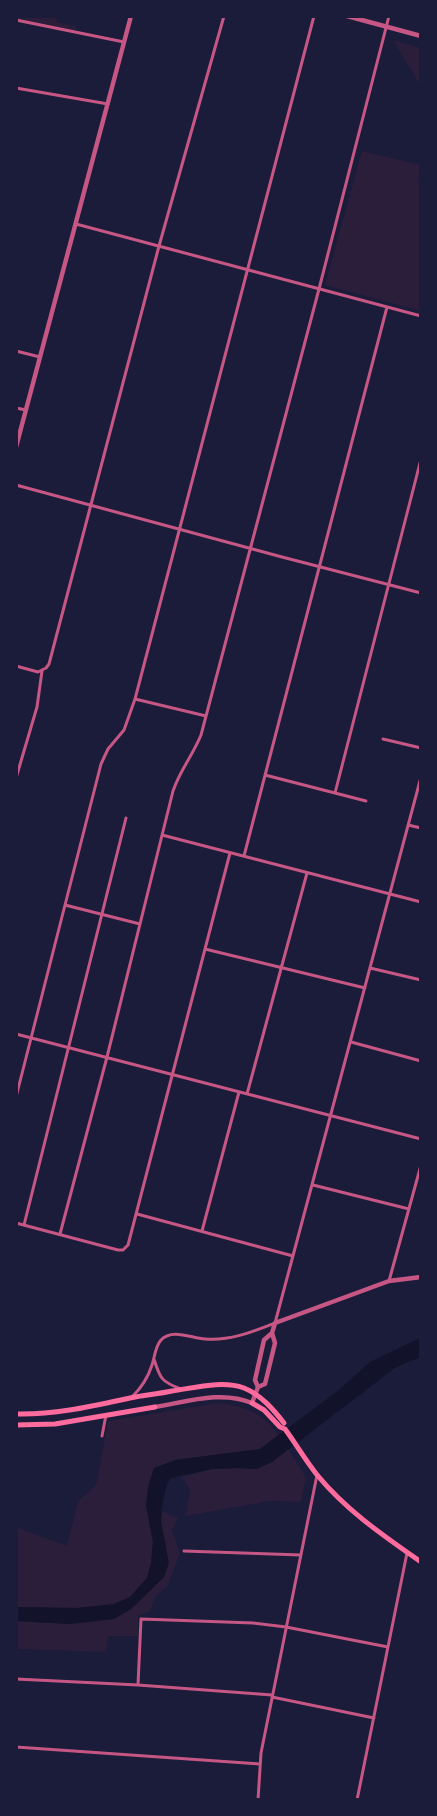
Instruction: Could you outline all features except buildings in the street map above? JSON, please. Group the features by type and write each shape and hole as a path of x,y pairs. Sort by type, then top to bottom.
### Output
{"main road":[{"path":"16,1414 52,1412 182,1389 233,1386 242,1388 255,1394 268,1404 317,1475 353,1512 421,1562"},
{"path":"252,1403 264,1410 280,1427 284,1426"},
{"path":"16,1425 55,1424 155,1407"}],"street":[{"path":"16,447 131,16"},
{"path":"16,778 36,707 42,671 49,664 159,246 224,16"},
{"path":"16,1097 101,764 111,745 124,730 135,700 178,529 314,16"},
{"path":"347,16 421,36"},
{"path":"60,1234 107,1057 176,780 197,746 206,716 320,289 389,16"},
{"path":"16,20 124,42"},
{"path":"16,88 108,104"},
{"path":"76,224 421,316"},
{"path":"244,856 387,307"},
{"path":"16,351 40,357"},
{"path":"16,408 26,410"},
{"path":"334,793 421,459"},
{"path":"16,485 421,592"},
{"path":"16,666 34,672 42,671"},
{"path":"135,700 206,716"},
{"path":"383,739 421,748"},
{"path":"264,775 366,801"},
{"path":"258,1387 255,1380 264,1340 272,1333 283,1299 421,777"},
{"path":"24,1225 126,818"},
{"path":"408,825 421,828"},
{"path":"162,835 421,902"},
{"path":"16,1223 118,1250 126,1248 230,853"},
{"path":"247,1094 307,873"},
{"path":"65,904 140,924"},
{"path":"205,949 365,988"},
{"path":"370,968 421,980"},
{"path":"16,1034 421,1139"},
{"path":"351,1042 421,1060"},
{"path":"202,1231 240,1092"},
{"path":"389,1282 421,1165"},
{"path":"313,1186 409,1209"},
{"path":"136,1214 293,1256"},
{"path":"132,1397 142,1386 160,1342 171,1334 194,1338 219,1339 248,1334 389,1282 421,1277"},
{"path":"155,1407 222,1397 238,1398 252,1403 258,1387 265,1384 276,1343 272,1333"},
{"path":"154,1359 162,1379 168,1384 182,1389"},
{"path":"102,1436 106,1415"},
{"path":"258,1800 261,1753 317,1475"},
{"path":"184,1551 301,1555"},
{"path":"357,1800 407,1552"},
{"path":"138,1685 141,1619 253,1623 286,1627 388,1648"},
{"path":"16,1679 138,1685 272,1696 374,1718"},
{"path":"16,1747 260,1764"}],"shaded area":[{"path":"16,16 50,16 57,19 57,22 76,26 75,32 16,20"},
{"path":"393,40 421,48 421,87"},
{"path":"362,151 421,165 418,181 421,182 421,311 325,285"},
{"path":"421,1339 421,1357 396,1367 272,1462 256,1469 212,1469 171,1478 167,1483 161,1522 169,1563 164,1577 131,1609 114,1619 70,1624 16,1621 16,1607 77,1608 114,1604 130,1597 147,1578 151,1563 153,1542 146,1505 148,1487 154,1468 175,1460 260,1449 339,1390 370,1362"},
{"path":"218,1403 236,1406 260,1416 278,1435 260,1449 175,1460 146,1504 153,1542 151,1563 147,1578 130,1597 114,1604 77,1608 16,1607 16,1527 67,1546 78,1501 97,1482 108,1421"},
{"path":"288,1449 306,1477 301,1502 270,1501 186,1516 190,1490 182,1477 212,1469 256,1469 272,1462"},
{"path":"162,1511 178,1518 172,1530 180,1554 167,1587 155,1597 150,1611 138,1616 138,1636 108,1636 106,1652 16,1649 16,1621 70,1624 131,1609 164,1577 166,1543 161,1522"}]}
